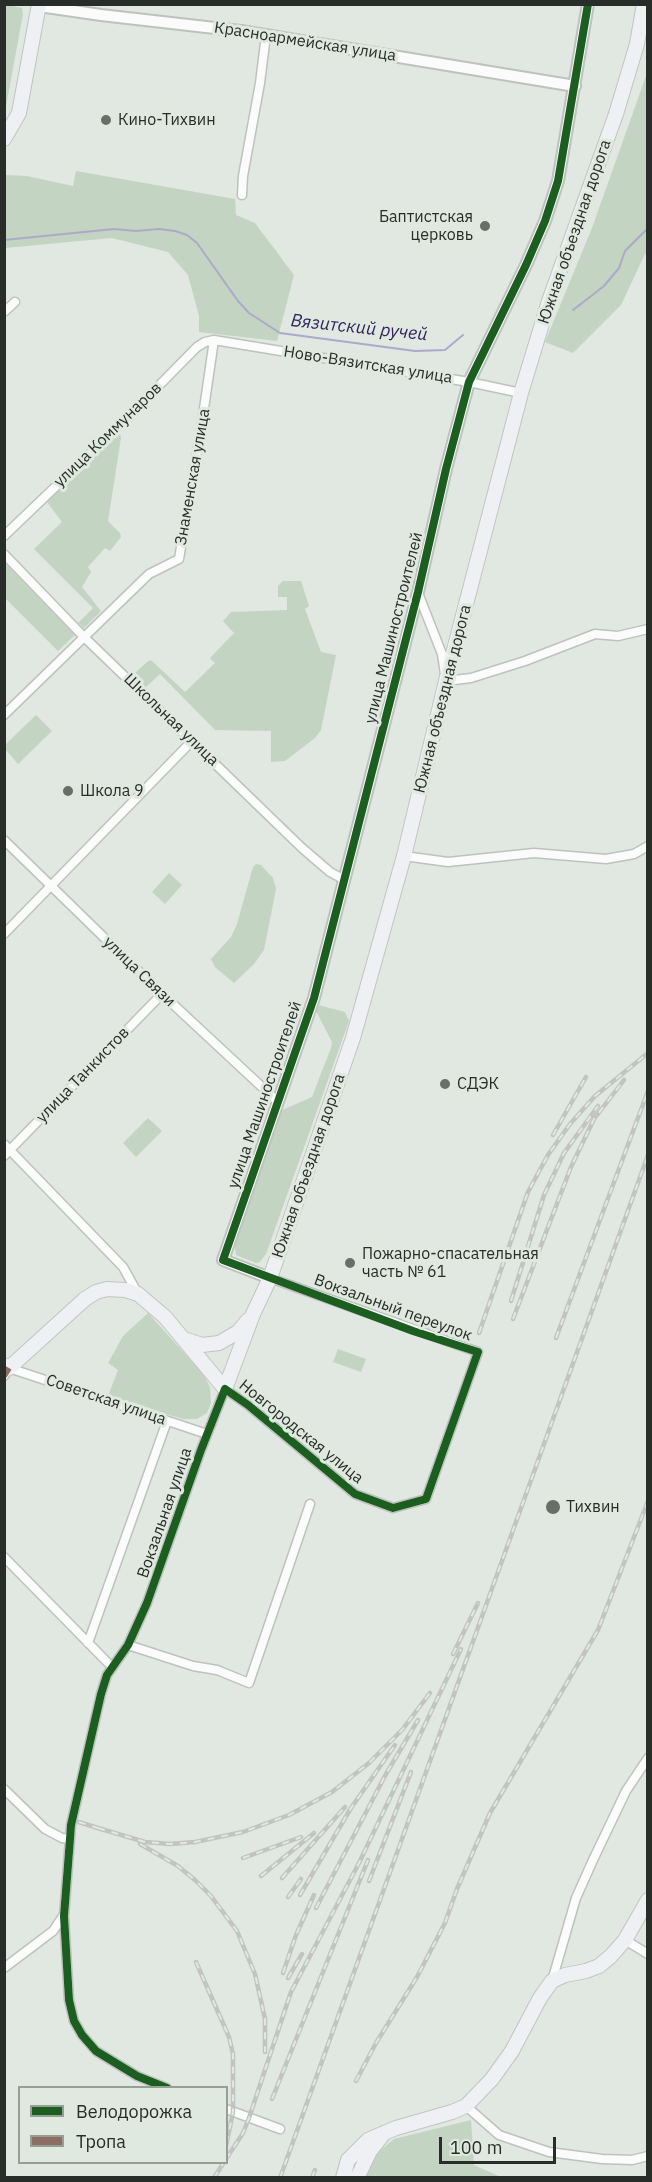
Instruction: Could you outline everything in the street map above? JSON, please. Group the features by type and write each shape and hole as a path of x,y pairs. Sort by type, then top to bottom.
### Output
{"main road":[{"name":"Южная объездная дорога","path":"225,1389 253,1314 270,1278 353,1038 404,856 446,681 521,393 549,301 616,114 637,44 644,4"},
{"path":"4,139 19,113 37,5"},
{"path":"6,1370 85,1299 96,1292 113,1288 138,1294"},
{"name":"Новгородская улица","path":"138,1294 165,1317 225,1389"},
{"path":"185,1340 202,1345 219,1343 238,1332 253,1314"},
{"path":"343,2178 348,2160 368,2140 466,2106 492,2079 512,2051 540,1998 552,1981 599,1966 611,1956 625,1940 648,1900"},
{"path":"357,2178 370,2151 385,2133"}],"street":[{"name":"улица Машиностроителей","path":"223,1260 314,998 469,382 545,221 558,181 588,4"},
{"name":"Красноармейская улица","path":"37,5 266,35 575,86"},
{"path":"242,195 243,176 260,83 266,35"},
{"path":"4,312 15,302"},
{"name":"Ново-Вязитская улица","path":"214,340 469,382 521,393"},
{"name":"улица Коммунаров","path":"4,536 123,422 197,347 214,340"},
{"name":"Знаменская улица","path":"4,715 149,574 179,559 214,340"},
{"name":"Школьная улица","path":"4,554 84,637 302,848 330,872 343,879"},
{"path":"418,592 442,654 446,681 482,675 595,634 618,636 648,629"},
{"path":"4,934 192,741"},
{"name":"улица Связи","path":"4,840 162,994 277,1101"},
{"path":"404,856 448,862 534,853 606,859 627,856 648,846"},
{"name":"улица Танкистов","path":"7,1150 162,994"},
{"name":"Новгородская улица","path":"7,1150 123,1267 138,1294"},
{"name":"Вокзальный переулок","path":"223,1260 478,1352 426,1499 393,1508"},
{"name":"Советская улица","path":"6,1370 207,1434"},
{"name":"Новгородская улица","path":"225,1389 248,1405 355,1494 393,1508"},
{"name":"Вокзальная улица","path":"161,2086 148,2082 96,2052 74,2021 69,2000 64,1916 71,1825 101,1694 112,1667 128,1645 147,1603 225,1389"},
{"path":"88,1643 167,1421"},
{"path":"128,1645 193,1666 217,1670 249,1683 310,1504"},
{"path":"4,1557 112,1667"},
{"path":"552,1981 576,1898 592,1860 626,1791 648,1758"},
{"path":"4,1789 45,1829 62,1838 70,1839"},
{"path":"4,1968 53,1931 64,1916"},
{"path":"625,1940 648,1954"},
{"path":"466,2106 499,2135 549,2152 632,2160 648,2156"},
{"path":"228,2110 280,2129"}],"green space":[{"path":"4,5 22,8 23,14 5,112"},
{"path":"647,73 647,254 621,305 573,353 545,342 592,228"},
{"path":"76,171 235,199 236,215 255,223 294,275 277,341 199,332 199,316 188,275 168,252 112,238 5,248 5,175 27,176 73,186"},
{"path":"116,433 120,433 121,438 108,521 121,537 110,551 105,548 88,567 91,572 82,587 101,611 84,628 78,623 93,608 34,549 62,522 47,502"},
{"path":"4,562 75,635 58,651 5,598"},
{"path":"283,581 301,581 309,606 305,609 321,652 336,655 321,730 315,738 285,761 271,762 271,731 215,730 160,674 145,688 136,678 136,672 151,660 185,692 215,663 210,658 234,633 223,621 231,612 287,610 287,597 278,597 278,586"},
{"path":"36,715 52,731 18,764 5,749 5,745"},
{"path":"256,864 261,865 273,878 276,889 264,950 254,964 234,983 215,967 211,959 231,937 237,924 253,867"},
{"path":"169,873 182,885 165,904 152,892"},
{"path":"318,1005 345,1012 349,1021 266,1254 260,1262 256,1263 236,1255 234,1242 280,1111 312,1097 331,1048 332,1042 315,1009"},
{"path":"148,1118 162,1131 136,1157 123,1143"},
{"path":"148,1313 204,1375 210,1387 211,1403 207,1413 197,1419 183,1419 108,1396 118,1370 108,1363 123,1336"},
{"path":"338,1349 366,1359 361,1372 333,1362"},
{"path":"471,2120 474,2165 501,2177 366,2178 374,2156 394,2139"}],"waterway":[{"name":"Вязитский ручей","path":"573,310 604,286 619,268 625,251 648,228"},
{"name":"Вязитский ручей","path":"4,240 114,229 175,231 187,235 197,243 249,313 280,333 415,351 445,350 463,335"}],"railway":[{"path":"479,1333 528,1192 548,1155 570,1124 595,1096 648,1053"},
{"path":"553,1135 586,1077"},
{"path":"513,1319 571,1167 594,1119 624,1080"},
{"path":"556,1338 648,1091"},
{"path":"511,1301 544,1195 564,1153 598,1106"},
{"path":"280,2178 648,1155"},
{"path":"356,2081 376,2043 417,1977 445,1923 490,1813 598,1630 648,1501"},
{"path":"453,1654 478,1603"},
{"path":"228,2156 243,2133 249,2118 291,1992 359,1863 461,1649"},
{"path":"98,1828 145,1842 170,1844 195,1842 243,1832 289,1815 332,1792 369,1763 402,1730 430,1693"},
{"path":"316,1908 386,1774 418,1720"},
{"path":"300,1895 351,1808 395,1745"},
{"path":"369,1881 411,1772"},
{"path":"282,1878 345,1807"},
{"path":"79,1822 104,1830"},
{"path":"261,1876 314,1833"},
{"path":"243,1858 301,1837"},
{"path":"140,1844 178,1866 195,1880 211,1896 237,1931 255,1974 265,2019 265,2052"},
{"path":"272,2099 368,1860"},
{"path":"288,1897 301,1879"},
{"path":"283,1973 296,1935 314,1895"},
{"path":"288,1978 302,1954"},
{"path":"196,1962 229,2037 233,2054 233,2112 228,2136"},
{"path":"214,2178 223,2164"},
{"path":"312,2178 315,2170"}],"marked path":[{"path":"4,1376 9,1368"}],"cycle path":[{"path":"162,2086 137,2076 96,2051 82,2035 74,2021 69,2000 64,1916 71,1825 107,1675 128,1645 147,1603 225,1389 248,1405 355,1494 393,1508 426,1499 478,1352 413,1331 223,1260 314,998 469,382 526,265 545,221 558,181 588,4"}],"place":[{"name":"Кино-Тихвин","path":"106,120"},
{"name":"Баптистская церковь","path":"485,226"},
{"name":"Школа 9","path":"68,791"},
{"name":"СДЭК","path":"445,1084"},
{"name":"Пожарно-спасательная часть № 61","path":"350,1263"},
{"name":"Тихвин","path":"553,1507"}]}
